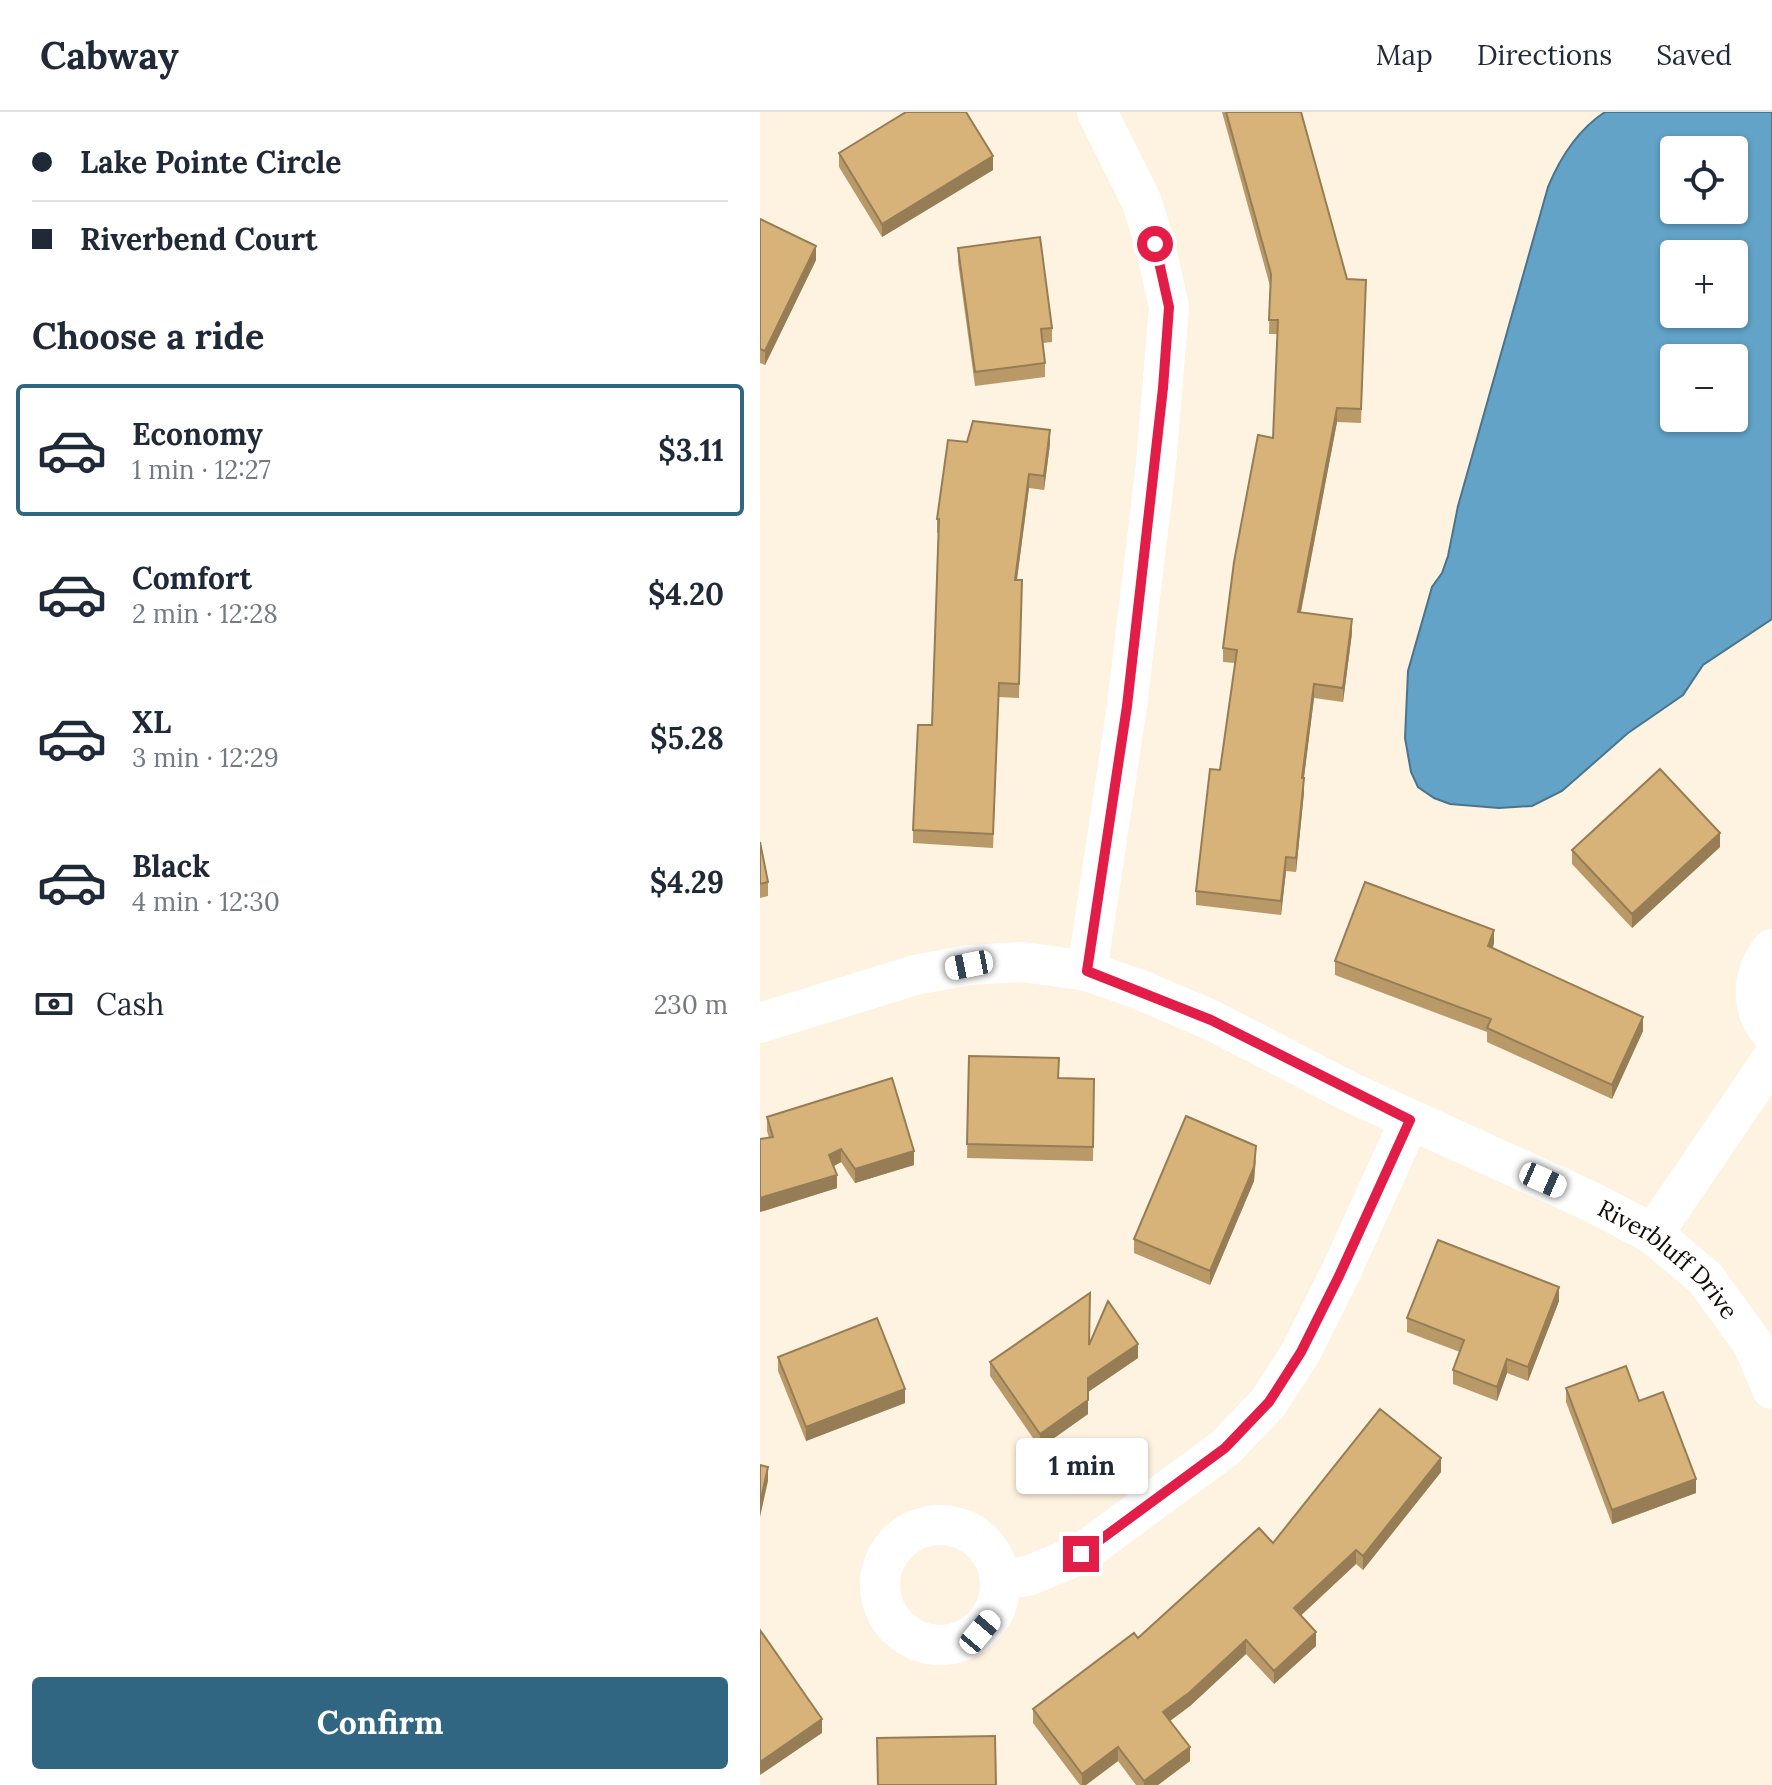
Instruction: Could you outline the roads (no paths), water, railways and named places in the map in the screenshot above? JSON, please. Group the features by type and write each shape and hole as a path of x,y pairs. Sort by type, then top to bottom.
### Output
{"street":[{"path":"1087,971 1127,706 1158,449 1169,307 1155,244 1141,200 1097,112"},
{"path":"1772,949 1759,970 1755,990 1758,1010 1772,1033"},
{"name":"Riverbluff Drive","path":"760,1023 915,975 969,965 1023,962 1087,971 1211,1020 1410,1120 1592,1202 1653,1234 1706,1279 1753,1344 1772,1389"},
{"path":"1653,1234 1772,1059"},
{"path":"1001,1580 1028,1576 1081,1554 1225,1448 1269,1402 1301,1352 1333,1289 1410,1120"}],"water":[{"path":"1605,112 1772,112 1772,619 1703,665 1683,695 1628,733 1562,791 1532,806 1499,808 1450,804 1418,787 1411,772 1405,738 1408,671 1432,587 1442,573 1448,556 1458,506 1548,187 1571,145"}]}
